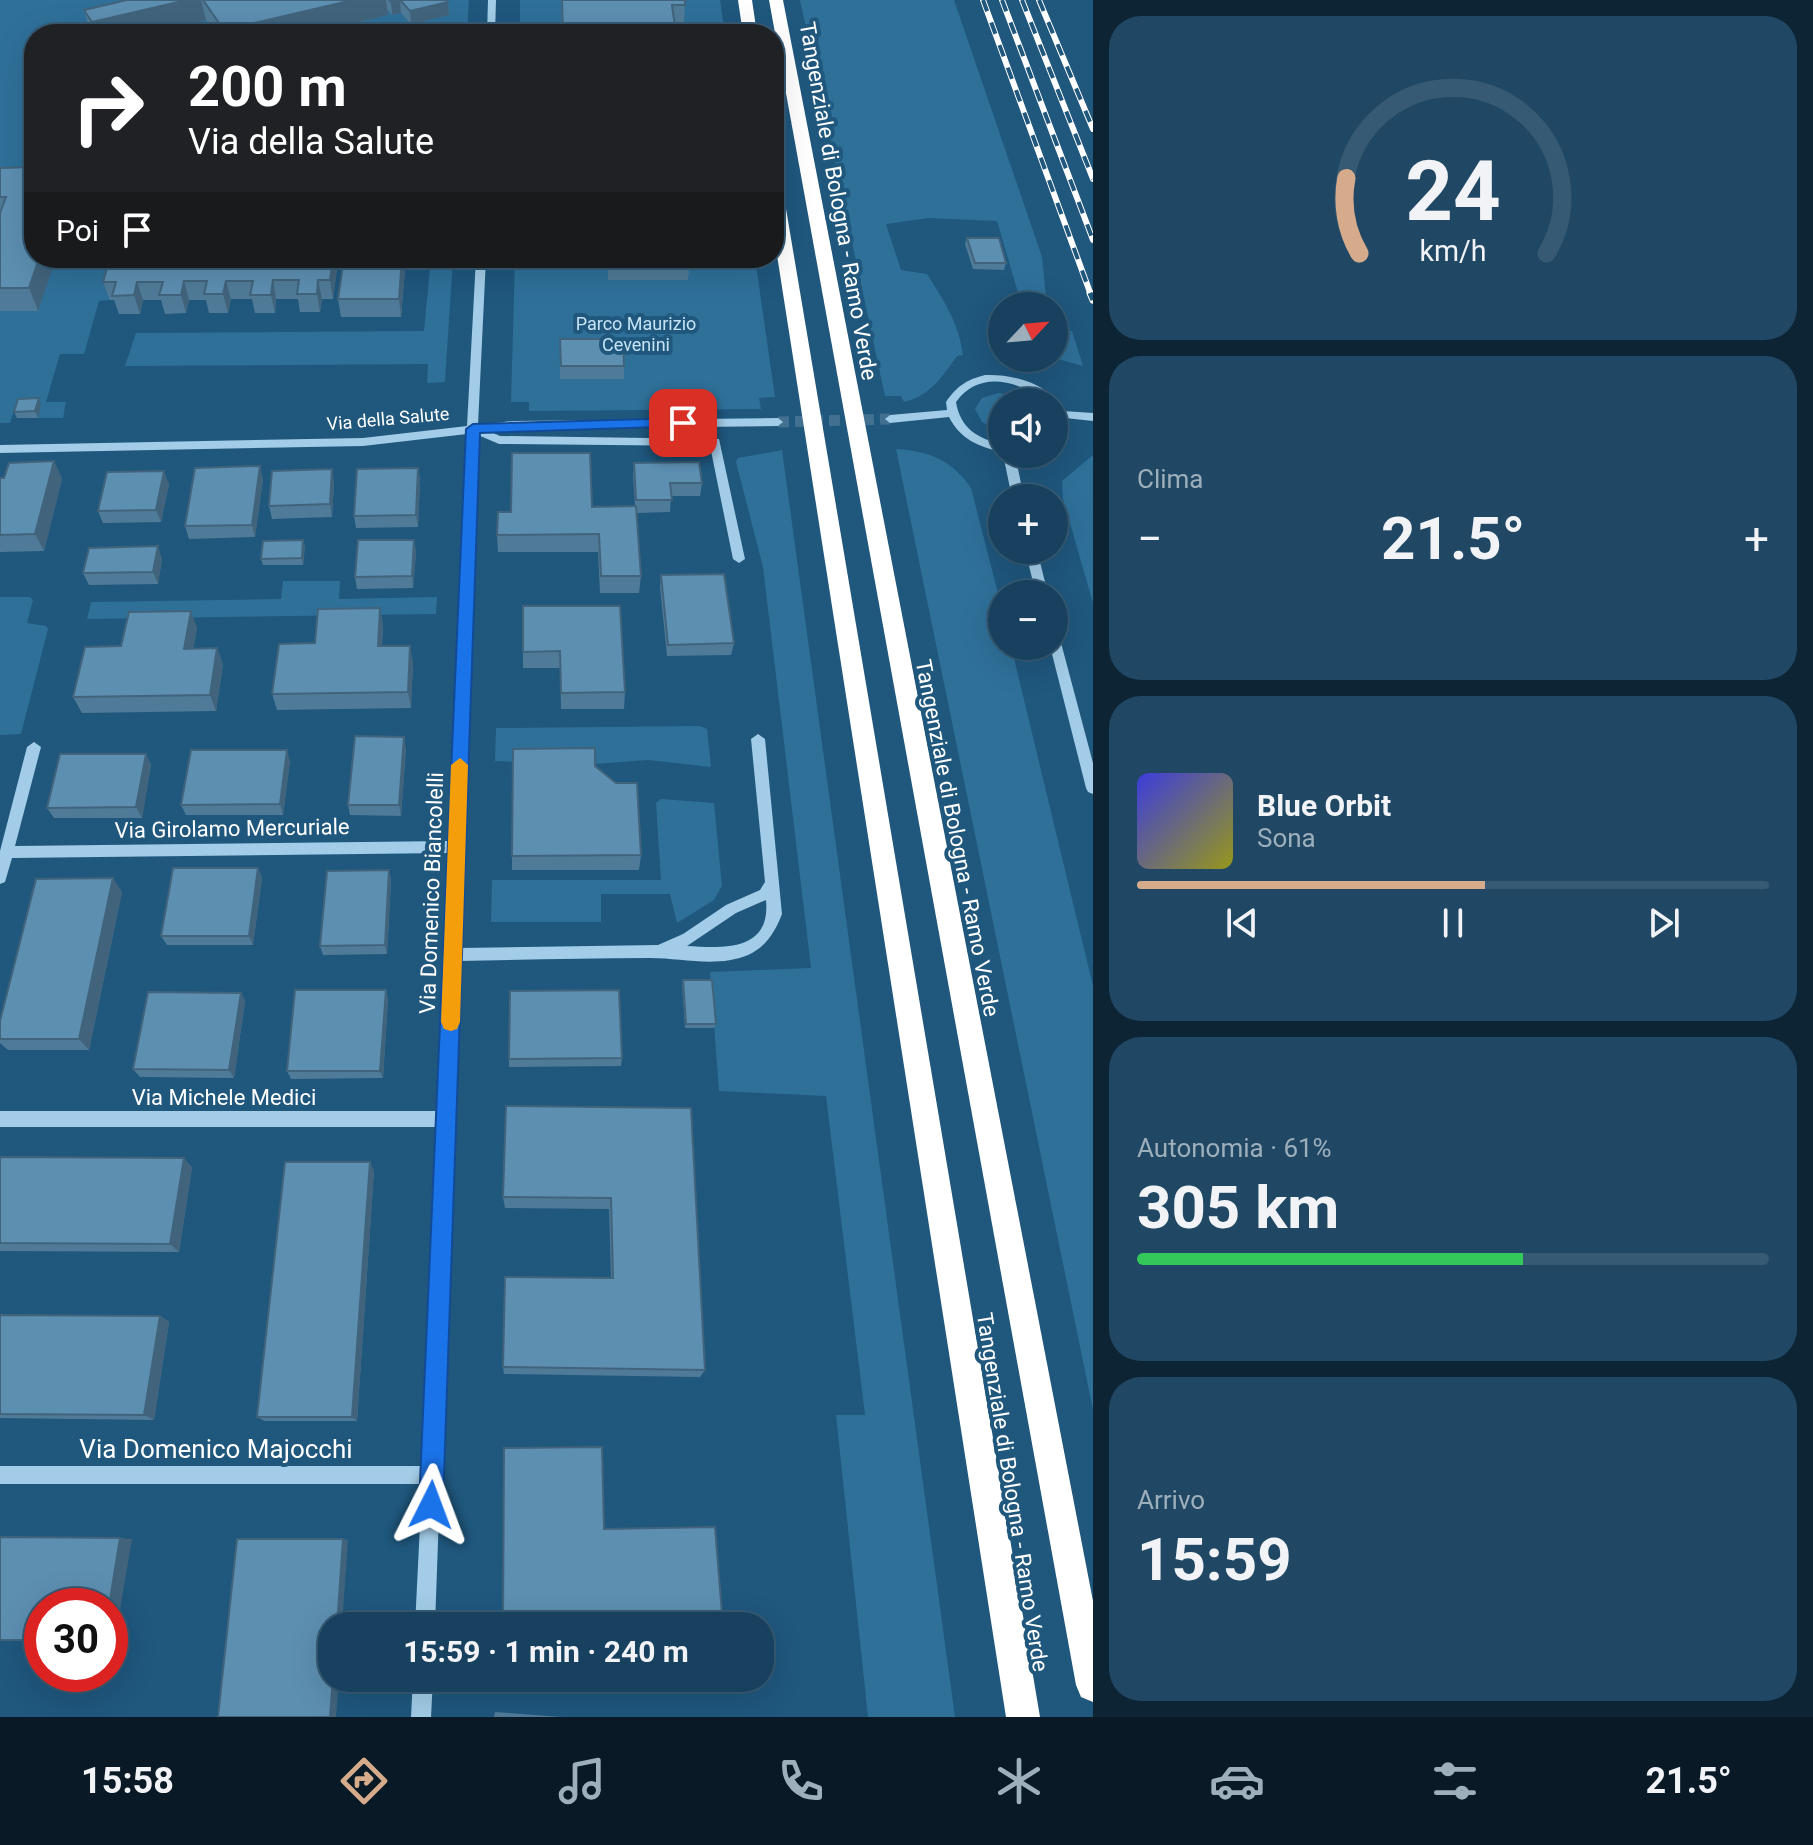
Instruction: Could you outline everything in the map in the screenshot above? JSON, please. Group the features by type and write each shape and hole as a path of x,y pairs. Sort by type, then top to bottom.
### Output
{"highway":[{"path":"745,0 749,24"},
{"name":"Tangenziale di Bologna - Ramo Verde","path":"776,0 780,24"},
{"name":"Tangenziale di Bologna - Ramo Verde","path":"784,43 1021,1316 1093,1685"},
{"name":"Tangenziale di Bologna - Ramo Verde","path":"784,247 1023,1717"}],"street":[{"path":"491,24 492,0"},
{"name":"Via Domenico Biancolelli","path":"426,1612 481,268"},
{"path":"988,444 965,433 951,413 951,402 956,392 979,379 995,377 1029,384 1034,388"},
{"path":"1068,410 1093,417"},
{"path":"890,419 951,413"},
{"name":"Via della Salute","path":"0,449 384,441 513,425 778,422"},
{"path":"473,429 499,440 715,442 739,559"},
{"path":"1059,660 1093,788"},
{"path":"453,955 653,951 725,955 748,948 766,936 775,914 758,739"},
{"path":"0,878 34,747"},
{"name":"Via Girolamo Mercuriale","path":"7,852 457,847"},
{"path":"653,951 688,939 731,909 765,894 773,882"},
{"name":"Via Michele Medici","path":"0,1119 448,1119"},
{"name":"Via Domenico Majocchi","path":"0,1475 432,1475"},
{"path":"421,1717 422,1692"}],"green space":[{"path":"0,0 469,0 468,24 24,24 24,191 0,191"},
{"path":"520,0 720,0 724,24 520,24"},
{"path":"800,0 954,0 1042,257 1046,292 1018,292 997,221 929,218 886,224 901,270 927,274 954,322 963,355 957,356 940,378 921,395 904,402 901,396 885,396"},
{"path":"45,268 119,268 110,300 99,301 84,354 60,354 46,402 66,402 63,418 38,418 41,405 16,405 10,423 0,423 0,311"},
{"path":"430,268 452,268 445,382 427,383 428,364 125,366 136,333 424,331"},
{"name":"Parco Maurizio Cevenini","path":"515,268 756,268 775,397 759,398 761,409 529,411 529,402 511,402"},
{"path":"1068,331 1072,331 1083,366 1068,362"},
{"path":"988,396 988,425 982,422 975,409 982,398"},
{"path":"896,449 939,459 956,470 971,488 995,580 988,580 988,660 1014,660 1093,986 1093,1410"},
{"path":"782,450 955,1717 868,1717 836,1415 865,1415 826,1096 719,1091 710,972 811,968 763,567 736,462 738,458"},
{"path":"1093,455 1093,603 1068,516 1068,484 1062,484"},
{"path":"283,581 340,581 339,599 437,597 436,614 87,619 91,602 281,599"},
{"path":"0,597 30,597 33,600 27,623 48,629 21,734 0,735"},
{"path":"700,726 707,729 711,767 648,760 594,764 495,761 496,728"},
{"path":"661,799 714,803 722,886 714,900 677,923 670,894 601,894 601,922 491,922 492,880 661,880 656,803"}],"building":[{"path":"127,0 187,0 92,22 84,10"},
{"path":"203,0 353,0 250,24 220,24"},
{"path":"400,0 446,0 448,2 410,11"},
{"path":"562,0 685,0 685,5 672,5 675,24 563,24"},
{"path":"24,167 24,268 36,268 29,288 0,288 0,213 6,197 0,197 0,168"},
{"path":"967,238 999,238 1006,263 975,263"},
{"path":"107,268 332,268 330,280 318,280 317,294 297,294 299,280 273,280 271,295 250,295 253,281 226,281 223,294 204,294 207,281 184,281 181,295 159,295 163,282 137,282 134,295 112,296 116,282 103,282"},
{"path":"343,268 401,268 399,299 338,299"},
{"path":"560,339 623,339 624,366 561,366"},
{"path":"39,398 35,411 14,412 18,399"},
{"path":"512,453 590,453 592,507 636,506 641,576 601,576 599,534 497,535 498,512 511,512"},
{"path":"54,461 35,534 0,535 0,478 4,478 9,463"},
{"path":"699,462 702,483 670,483 672,500 636,500 634,463"},
{"path":"260,466 252,525 185,526 195,468"},
{"path":"418,468 416,515 354,516 357,469"},
{"path":"332,469 330,504 269,506 272,471"},
{"path":"164,471 156,510 98,511 107,472"},
{"path":"303,540 302,558 261,559 263,541"},
{"path":"358,540 414,540 412,576 355,577"},
{"path":"158,546 153,572 83,573 89,548"},
{"path":"724,574 734,643 668,645 661,575"},
{"path":"523,606 620,606 625,692 561,693 560,651 523,652"},
{"path":"380,608 378,646 410,646 408,692 272,694 279,644 315,643 318,609"},
{"path":"191,611 184,649 217,648 210,695 73,697 85,647 121,646 129,612"},
{"path":"355,736 404,737 399,805 348,805"},
{"path":"595,748 595,766 616,783 637,783 641,855 512,856 513,749"},
{"path":"191,750 287,750 280,804 181,805"},
{"path":"60,754 146,754 136,807 47,808"},
{"path":"173,868 258,868 249,936 161,936"},
{"path":"389,870 385,945 320,946 327,871"},
{"path":"113,878 79,1039 0,1039 0,1021 36,879"},
{"path":"683,980 712,980 716,1024 686,1024"},
{"path":"295,990 386,990 380,1071 287,1071"},
{"path":"619,990 622,1058 509,1059 510,991"},
{"path":"148,992 241,993 229,1070 133,1069"},
{"path":"506,1106 691,1108 705,1370 503,1367 505,1277 613,1278 611,1198 503,1197"},
{"path":"0,1157 184,1158 170,1244 0,1243"},
{"path":"285,1162 370,1162 352,1417 257,1417"},
{"path":"0,1315 160,1316 144,1415 0,1414"},
{"path":"602,1447 604,1529 715,1527 722,1612 503,1612 504,1448"},
{"path":"0,1537 120,1538 112,1588 24,1588 24,1640 0,1640"},
{"path":"237,1539 343,1539 338,1612 318,1612 318,1692 332,1692 330,1717 218,1717"}],"tunnel":[{"path":"778,422 890,419"}],"railway":[{"path":"983,0 1091,295"},
{"path":"1002,0 1093,240"},
{"path":"1022,0 1093,179"},
{"path":"1039,0 1093,129"},
{"path":"1090,293 1093,300"}],"slow traffic":[{"path":"451,1022 460,765"}],"route":[{"path":"431,1505 473,429 513,425 683,423"}]}
